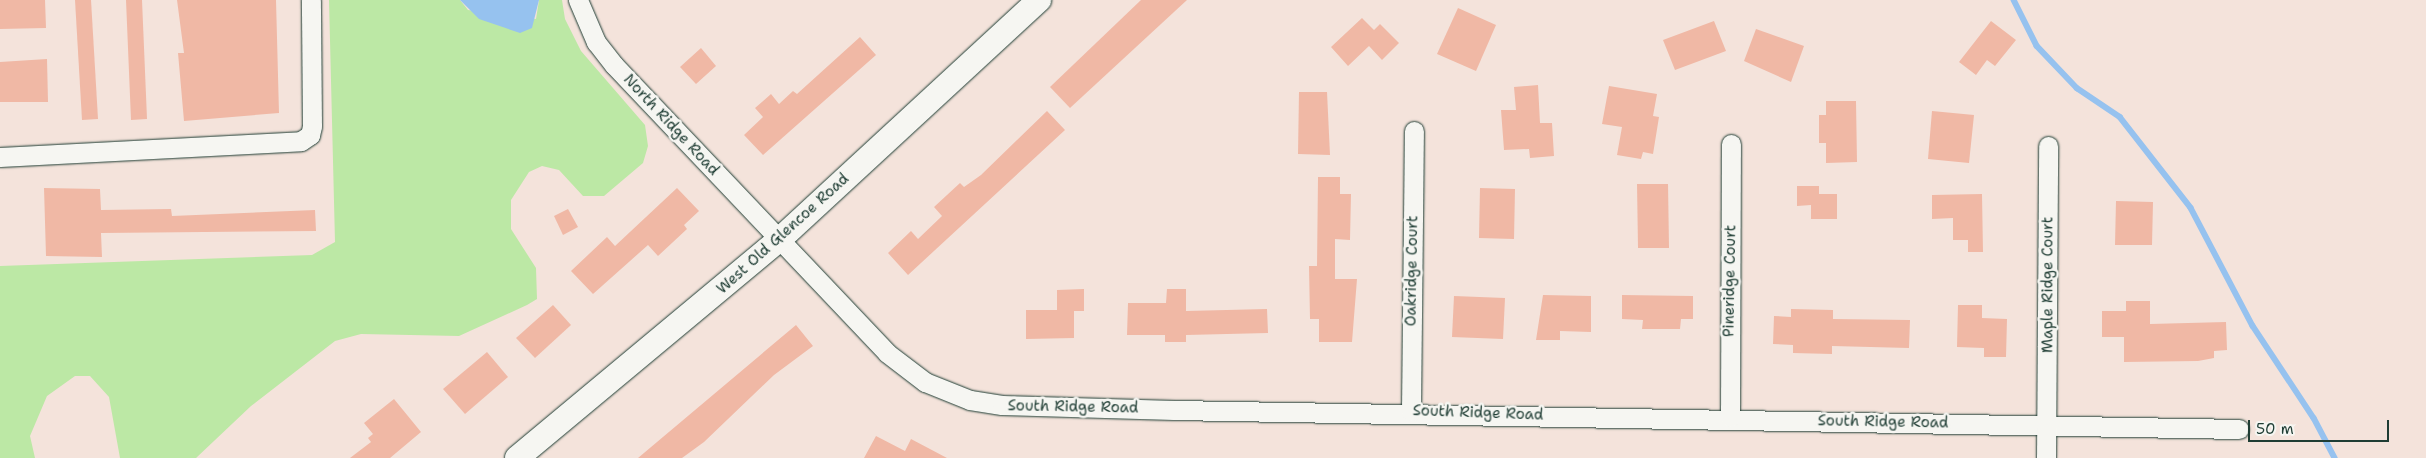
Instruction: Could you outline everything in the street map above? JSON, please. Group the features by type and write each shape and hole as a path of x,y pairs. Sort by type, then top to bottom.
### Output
{"street":[{"path":"0,157 300,140 310,135 312,126 311,0"},
{"name":"North Ridge Road","path":"578,0 596,42 614,65 779,240"},
{"name":"West Old Glencoe Road","path":"517,458 779,240 1039,0"},
{"name":"Oakridge Court","path":"1411,411 1414,130"},
{"name":"Pineridge Court","path":"1730,417 1731,144"},
{"name":"Maple Ridge Court","path":"2046,458 2048,146"},
{"name":"South Ridge Road","path":"779,240 898,364 940,389 970,400 1002,406 1411,411 2239,429"}],"green space":[{"path":"329,0 460,0 468,10 536,19 539,0 562,0 565,19 581,51 645,125 648,146 643,163 604,196 583,196 559,170 542,166 529,172 511,200 511,229 536,268 537,299 459,336 361,334 335,341 251,406 196,458 120,458 109,397 90,376 75,376 47,396 30,436 35,458 0,458 0,266 312,255 335,242"}],"water":[{"path":"460,0 539,0 532,28 520,33 479,19"}],"building":[{"path":"0,0 45,0 46,28 0,29"},
{"path":"75,0 91,0 98,119 82,120"},
{"path":"126,0 142,0 147,119 131,120"},
{"path":"177,0 276,0 279,113 184,121 178,53 184,53"},
{"path":"1141,0 1187,0 1070,108 1050,87"},
{"path":"1458,8 1496,25 1476,71 1437,54"},
{"path":"1362,18 1374,30 1380,24 1399,43 1382,60 1369,46 1348,66 1331,47"},
{"path":"1714,21 1726,51 1675,70 1663,40"},
{"path":"1991,21 2016,40 1995,66 1987,60 1976,75 1959,62"},
{"path":"1756,29 1804,46 1791,82 1744,61"},
{"path":"860,37 876,55 763,155 744,135 763,117 755,108 771,94 779,104 793,91 797,94"},
{"path":"701,48 716,66 696,84 680,67"},
{"path":"47,59 48,102 0,102 0,62"},
{"path":"1538,85 1540,123 1552,123 1554,156 1530,158 1529,149 1504,150 1501,110 1516,110 1514,87"},
{"path":"1609,86 1657,94 1653,116 1659,117 1653,154 1643,152 1641,159 1617,155 1622,127 1602,124"},
{"path":"1299,92 1327,92 1330,155 1298,154"},
{"path":"1826,101 1856,101 1857,162 1826,163 1826,143 1819,143 1819,115 1826,115"},
{"path":"1047,111 1065,130 908,275 888,253 911,231 918,239 942,216 934,207 960,183 964,187 981,175"},
{"path":"1932,111 1974,115 1969,163 1928,159"},
{"path":"1318,177 1340,177 1340,194 1351,194 1350,240 1335,239 1335,279 1357,279 1352,342 1319,342 1319,319 1310,319 1309,266 1317,266"},
{"path":"1637,184 1668,184 1669,248 1638,248"},
{"path":"1797,186 1819,186 1819,194 1837,194 1837,219 1811,219 1811,205 1797,206"},
{"path":"44,188 100,189 101,210 171,209 172,216 315,210 316,231 101,233 102,257 46,256"},
{"path":"677,188 699,211 684,225 687,229 658,256 648,245 593,294 571,271 607,237 615,246"},
{"path":"1480,188 1515,189 1514,239 1479,238"},
{"path":"1982,194 1983,252 1968,252 1968,240 1953,240 1953,218 1932,219 1932,195"},
{"path":"2116,201 2153,202 2152,245 2115,245"},
{"path":"568,209 578,227 563,235 554,216"},
{"path":"1084,289 1084,311 1074,311 1074,338 1026,339 1026,310 1057,310 1057,290"},
{"path":"1167,289 1186,289 1186,311 1267,309 1268,333 1186,335 1186,342 1165,342 1165,335 1127,335 1128,303 1166,303"},
{"path":"1543,295 1591,296 1591,332 1560,331 1560,340 1536,340"},
{"path":"1622,295 1693,296 1693,319 1681,319 1680,329 1642,329 1643,320 1622,319"},
{"path":"1454,296 1505,298 1503,339 1452,337"},
{"path":"2126,301 2150,301 2150,324 2226,322 2227,350 2214,351 2214,358 2198,361 2124,362 2124,337 2102,337 2102,311 2126,311"},
{"path":"553,305 571,325 535,358 516,338"},
{"path":"1958,305 1982,305 1982,318 2007,319 2006,357 1984,357 1984,348 1957,347"},
{"path":"1791,309 1833,310 1833,319 1910,320 1909,348 1832,346 1832,354 1793,353 1793,345 1773,344 1774,316 1791,317"},
{"path":"796,325 813,346 774,375 704,442 682,458 638,458"},
{"path":"487,352 508,377 465,414 443,389"},
{"path":"394,399 421,432 390,458 350,458 371,442 368,438 373,434 364,423"},
{"path":"876,436 905,451 911,439 947,458 864,458"}],"waterway":[{"path":"2014,0 2037,46 2077,88 2120,117 2191,208 2253,326 2314,418 2335,458"}]}
